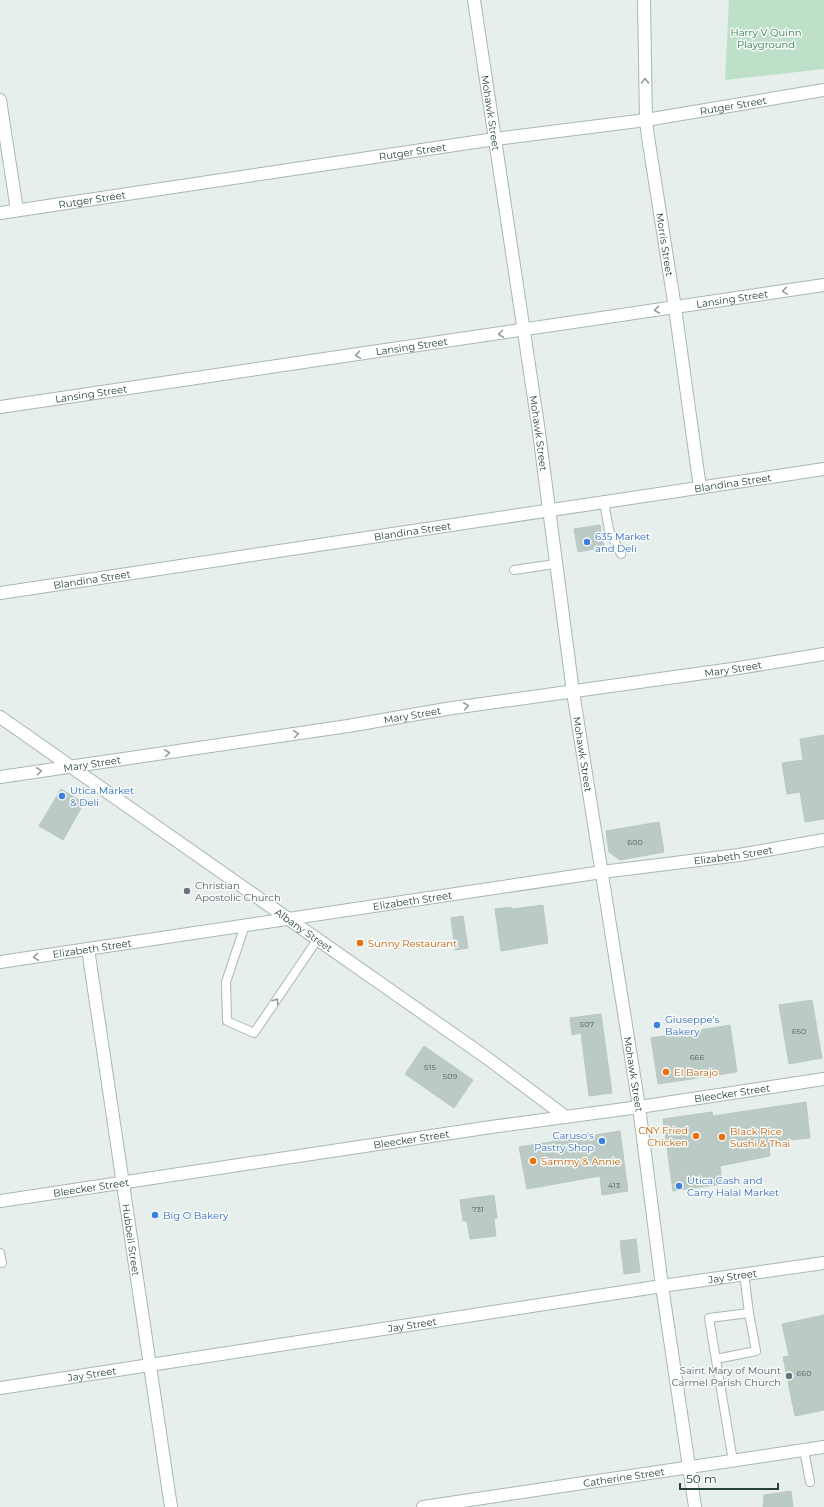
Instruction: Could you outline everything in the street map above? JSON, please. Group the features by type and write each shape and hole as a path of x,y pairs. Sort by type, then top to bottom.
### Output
{"street":[{"name":"Mohawk Street","path":"474,0 522,330 538,425 572,692 639,1107 662,1286 694,1507"},
{"name":"Morris Street","path":"644,0 646,120 675,308 700,488"},
{"name":"Rutger Street","path":"0,213 494,139 646,120 824,90"},
{"path":"0,100 17,210"},
{"name":"Lansing Street","path":"0,407 824,285"},
{"name":"Blandina Street","path":"0,593 824,469"},
{"name":"Mary Street","path":"0,777 348,726 446,709 732,669 824,654"},
{"name":"Albany Street","path":"0,717 286,919 487,1058 566,1117"},
{"name":"Elizabeth Street","path":"0,962 602,872 739,855 824,840"},
{"name":"Hubbell Street","path":"88,949 171,1507"},
{"name":"Bleecker Street","path":"0,1201 491,1127 639,1107 824,1079"},
{"name":"Jay Street","path":"0,1388 662,1286 824,1263"},
{"name":"Catherine Street","path":"423,1507 481,1503 688,1467 824,1447"}],"lane":[{"path":"604,502 609,530 620,554"},
{"path":"514,570 555,564"},
{"path":"245,925 226,982 227,1021 254,1033 317,940"},
{"path":"0,1253 2,1263"},
{"path":"716,1359 756,1351 744,1274"},
{"path":"733,1461 709,1318 749,1313"},
{"path":"804,1450 810,1482"}],"green space":[{"name":"Harry V Quinn Playground","path":"729,0 824,0 824,69 725,80"}],"building":[{"path":"600,525 604,547 578,552 574,529"},
{"path":"824,735 824,819 805,822 800,792 787,794 782,763 803,760 800,739"},
{"path":"61,789 84,803 63,840 39,826"},
{"path":"659,822 664,852 620,860 609,852 606,831"},
{"path":"543,905 548,943 501,951 495,909 511,907 512,909"},
{"path":"463,916 468,948 455,950 451,918"},
{"path":"812,1000 822,1058 789,1064 779,1005"},
{"path":"601,1014 612,1093 589,1096 581,1033 572,1035 570,1018"},
{"path":"730,1025 737,1072 658,1084 651,1038"},
{"path":"424,1046 473,1080 454,1108 405,1074"},
{"path":"806,1102 810,1138 780,1141 781,1146 769,1148 770,1156 720,1166 722,1184 673,1191 663,1119 712,1112 713,1116"},
{"path":"620,1131 628,1191 602,1195 600,1176 527,1189 519,1147"},
{"path":"494,1195 497,1218 494,1219 496,1236 470,1239 467,1221 463,1221 460,1200"},
{"path":"636,1239 640,1272 624,1274 620,1241"},
{"path":"824,1315 824,1410 795,1416 783,1357 789,1356 782,1324"},
{"path":"791,1491 793,1507 763,1507 764,1495"}],"place":[{"name":"635 Market and Deli","path":"587,542"},
{"name":"Utica Market & Deli","path":"62,796"},
{"name":"Christian Apostolic Church","path":"187,891"},
{"name":"Sunny Restaurant","path":"360,943"},
{"name":"Giuseppe's Bakery","path":"657,1025"},
{"name":"El Barajo","path":"666,1072"},
{"name":"CNY Fried Chicken","path":"696,1136"},
{"name":"Black Rice Sushi & Thai","path":"722,1137"},
{"name":"Caruso's Pastry Shop","path":"602,1141"},
{"name":"Sammy & Annie","path":"533,1161"},
{"name":"Utica Cash and Carry Halal Market","path":"679,1186"},
{"name":"Big O Bakery","path":"155,1215"},
{"name":"Saint Mary of Mount Carmel Parish Church","path":"789,1376"}]}
